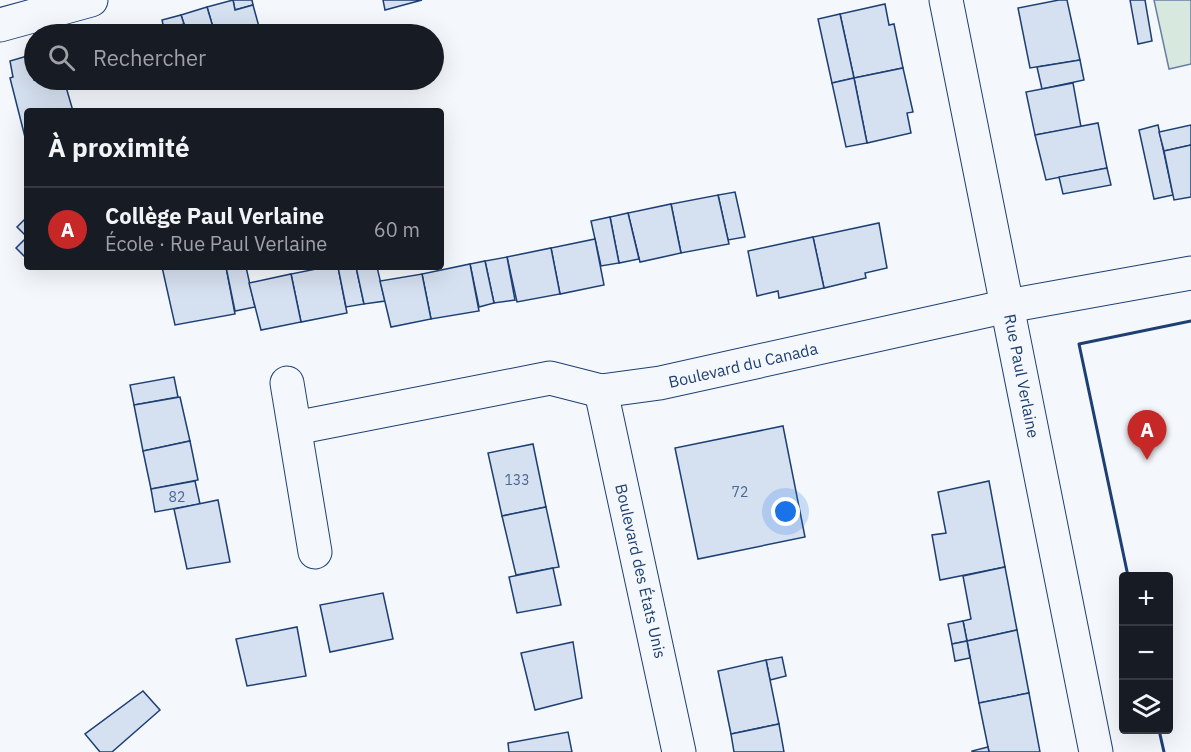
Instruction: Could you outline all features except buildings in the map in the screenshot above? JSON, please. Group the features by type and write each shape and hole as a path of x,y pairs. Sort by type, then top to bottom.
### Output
{"street":[{"path":"0,25 92,0"},
{"name":"Rue Paul Verlaine","path":"946,0 1096,752"},
{"name":"Boulevard du Canada","path":"295,428 550,378 601,391 660,383 1008,306 1191,273"},
{"path":"287,383 315,552"},
{"name":"Boulevard des États Unis","path":"601,391 680,752"}],"shaded area":[{"path":"1154,0 1191,0 1191,64 1169,69"}],"wall":[{"path":"1127,572 1079,344 1191,321"},
{"path":"1160,734 1164,752"}],"place":[{"name":"Collège Paul Verlaine","path":"1147,460"}]}
